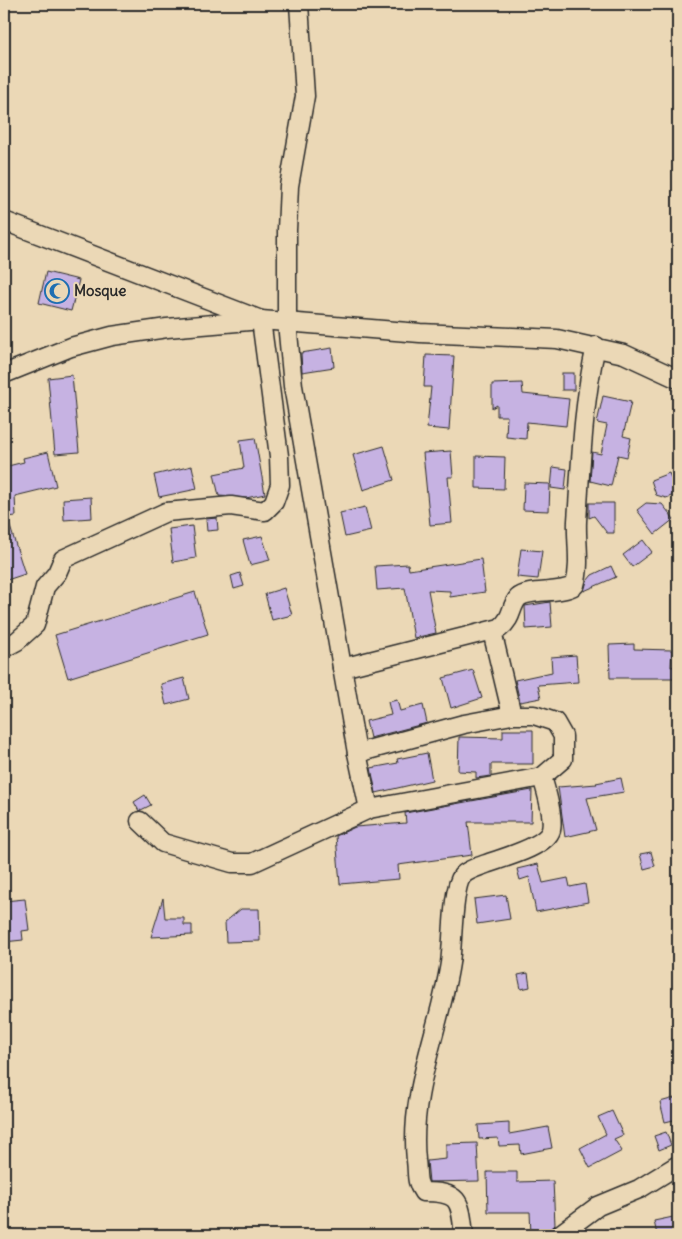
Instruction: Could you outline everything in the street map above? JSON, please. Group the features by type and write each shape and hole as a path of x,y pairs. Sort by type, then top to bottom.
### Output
{"street":[{"path":"299,4 305,96 289,186 287,322 292,386 356,753 369,809"},
{"path":"4,221 261,320"},
{"path":"4,648 17,641 35,624 45,587 57,573 63,559 166,512 232,506 265,511 274,502 280,485 279,456 261,320"},
{"path":"4,374 71,347 112,336 167,328 261,320 420,333 557,339 596,346 624,354 678,379"},
{"path":"342,668 492,631 505,624 510,618 518,598 528,593 566,590 575,585 579,571 577,537 581,448 589,377 596,346"},
{"path":"492,631 512,715"},
{"path":"140,821 163,843 232,863 252,863 369,809 542,777 563,759 563,736 555,722 534,715 512,715 464,724 356,753"},
{"path":"464,1235 462,1218 454,1197 446,1192 423,1192 416,1178 415,1126 424,1070 450,963 457,890 462,876 473,869 539,844 547,836 551,830 552,822 542,777"},
{"path":"559,1235 598,1206 639,1190 676,1171"}],"building":[{"path":"46,272 79,280 71,311 39,303"},
{"path":"332,348 334,367 302,372 301,353"},
{"path":"426,355 454,356 449,430 427,428 431,387 424,387"},
{"path":"562,373 574,373 574,390 562,390"},
{"path":"72,375 79,452 55,454 48,378"},
{"path":"522,383 523,394 569,399 566,426 527,422 526,439 506,437 507,416 497,416 497,405 492,408 492,384"},
{"path":"603,396 631,402 623,436 631,438 627,457 618,455 611,486 590,481 592,452 601,454 607,425 597,423"},
{"path":"255,438 265,494 246,498 219,496 214,474 244,468 240,440"},
{"path":"384,446 394,480 363,490 353,455"},
{"path":"451,451 453,477 448,477 452,523 430,525 423,453"},
{"path":"48,452 56,486 15,496 16,516 7,517 25,574 4,581 4,467 24,462 23,458"},
{"path":"476,456 505,457 504,489 476,488"},
{"path":"192,466 197,489 159,497 154,475"},
{"path":"553,467 567,469 565,490 551,488"},
{"path":"669,473 677,494 666,498 656,495 651,480"},
{"path":"524,483 550,484 549,511 523,510"},
{"path":"91,497 92,518 64,520 63,499"},
{"path":"589,503 614,503 614,533 607,533 594,516 589,518"},
{"path":"646,503 662,504 674,519 655,534 637,510"},
{"path":"365,507 371,531 345,537 340,513"},
{"path":"217,518 218,530 207,531 206,519"},
{"path":"192,526 196,558 173,562 169,529"},
{"path":"262,536 270,560 250,565 243,540"},
{"path":"643,540 652,552 632,567 623,555"},
{"path":"521,549 542,551 538,579 517,577"},
{"path":"481,559 485,592 450,597 450,591 428,590 436,633 414,638 405,588 377,590 375,566 408,564 409,570"},
{"path":"611,566 616,577 584,591 587,581 592,575"},
{"path":"240,573 244,586 234,589 231,576"},
{"path":"284,588 292,615 272,620 265,594"},
{"path":"195,592 208,634 68,678 55,635"},
{"path":"550,602 552,627 526,629 525,606"},
{"path":"634,644 634,649 672,650 671,667 678,666 678,678 610,678 609,645"},
{"path":"576,655 578,682 538,685 541,698 520,702 515,680 552,672 551,657"},
{"path":"473,670 482,698 451,708 443,678"},
{"path":"184,678 189,699 166,705 161,684"},
{"path":"397,700 400,711 423,705 427,723 370,738 366,721 391,715 388,702"},
{"path":"503,730 533,730 533,764 491,764 491,776 476,778 476,772 458,771 459,737 503,738"},
{"path":"427,753 432,780 376,793 371,768 398,763 397,759"},
{"path":"621,778 624,792 587,798 596,830 565,837 558,787 597,784"},
{"path":"532,790 531,822 468,822 472,855 398,865 399,879 340,884 336,836 355,827 406,823 405,813"},
{"path":"145,795 151,805 139,811 134,802"},
{"path":"651,852 655,866 644,869 640,854"},
{"path":"538,864 543,883 568,878 570,887 585,884 588,902 536,912 529,877 520,880 517,869"},
{"path":"506,895 510,919 477,924 474,899"},
{"path":"163,898 165,918 184,918 184,925 192,925 192,935 151,937"},
{"path":"25,899 29,930 22,931 23,940 4,942 4,901"},
{"path":"241,909 259,909 260,941 226,942 225,922"},
{"path":"528,973 530,987 521,989 518,975"},
{"path":"678,1097 678,1119 665,1122 660,1102"},
{"path":"612,1111 623,1135 614,1139 622,1151 590,1168 580,1148 606,1134 598,1117"},
{"path":"509,1123 509,1134 548,1127 552,1148 521,1154 520,1145 499,1146 498,1138 479,1139 478,1125"},
{"path":"666,1132 671,1145 659,1150 654,1136"},
{"path":"477,1143 479,1181 429,1182 427,1161 446,1159 446,1144"},
{"path":"487,1172 517,1172 517,1182 553,1181 555,1225 550,1230 549,1235 531,1235 530,1212 488,1212"},
{"path":"678,1216 678,1235 657,1235 654,1221"}],"place":[{"name":"Mosque","path":"57,291"}]}
